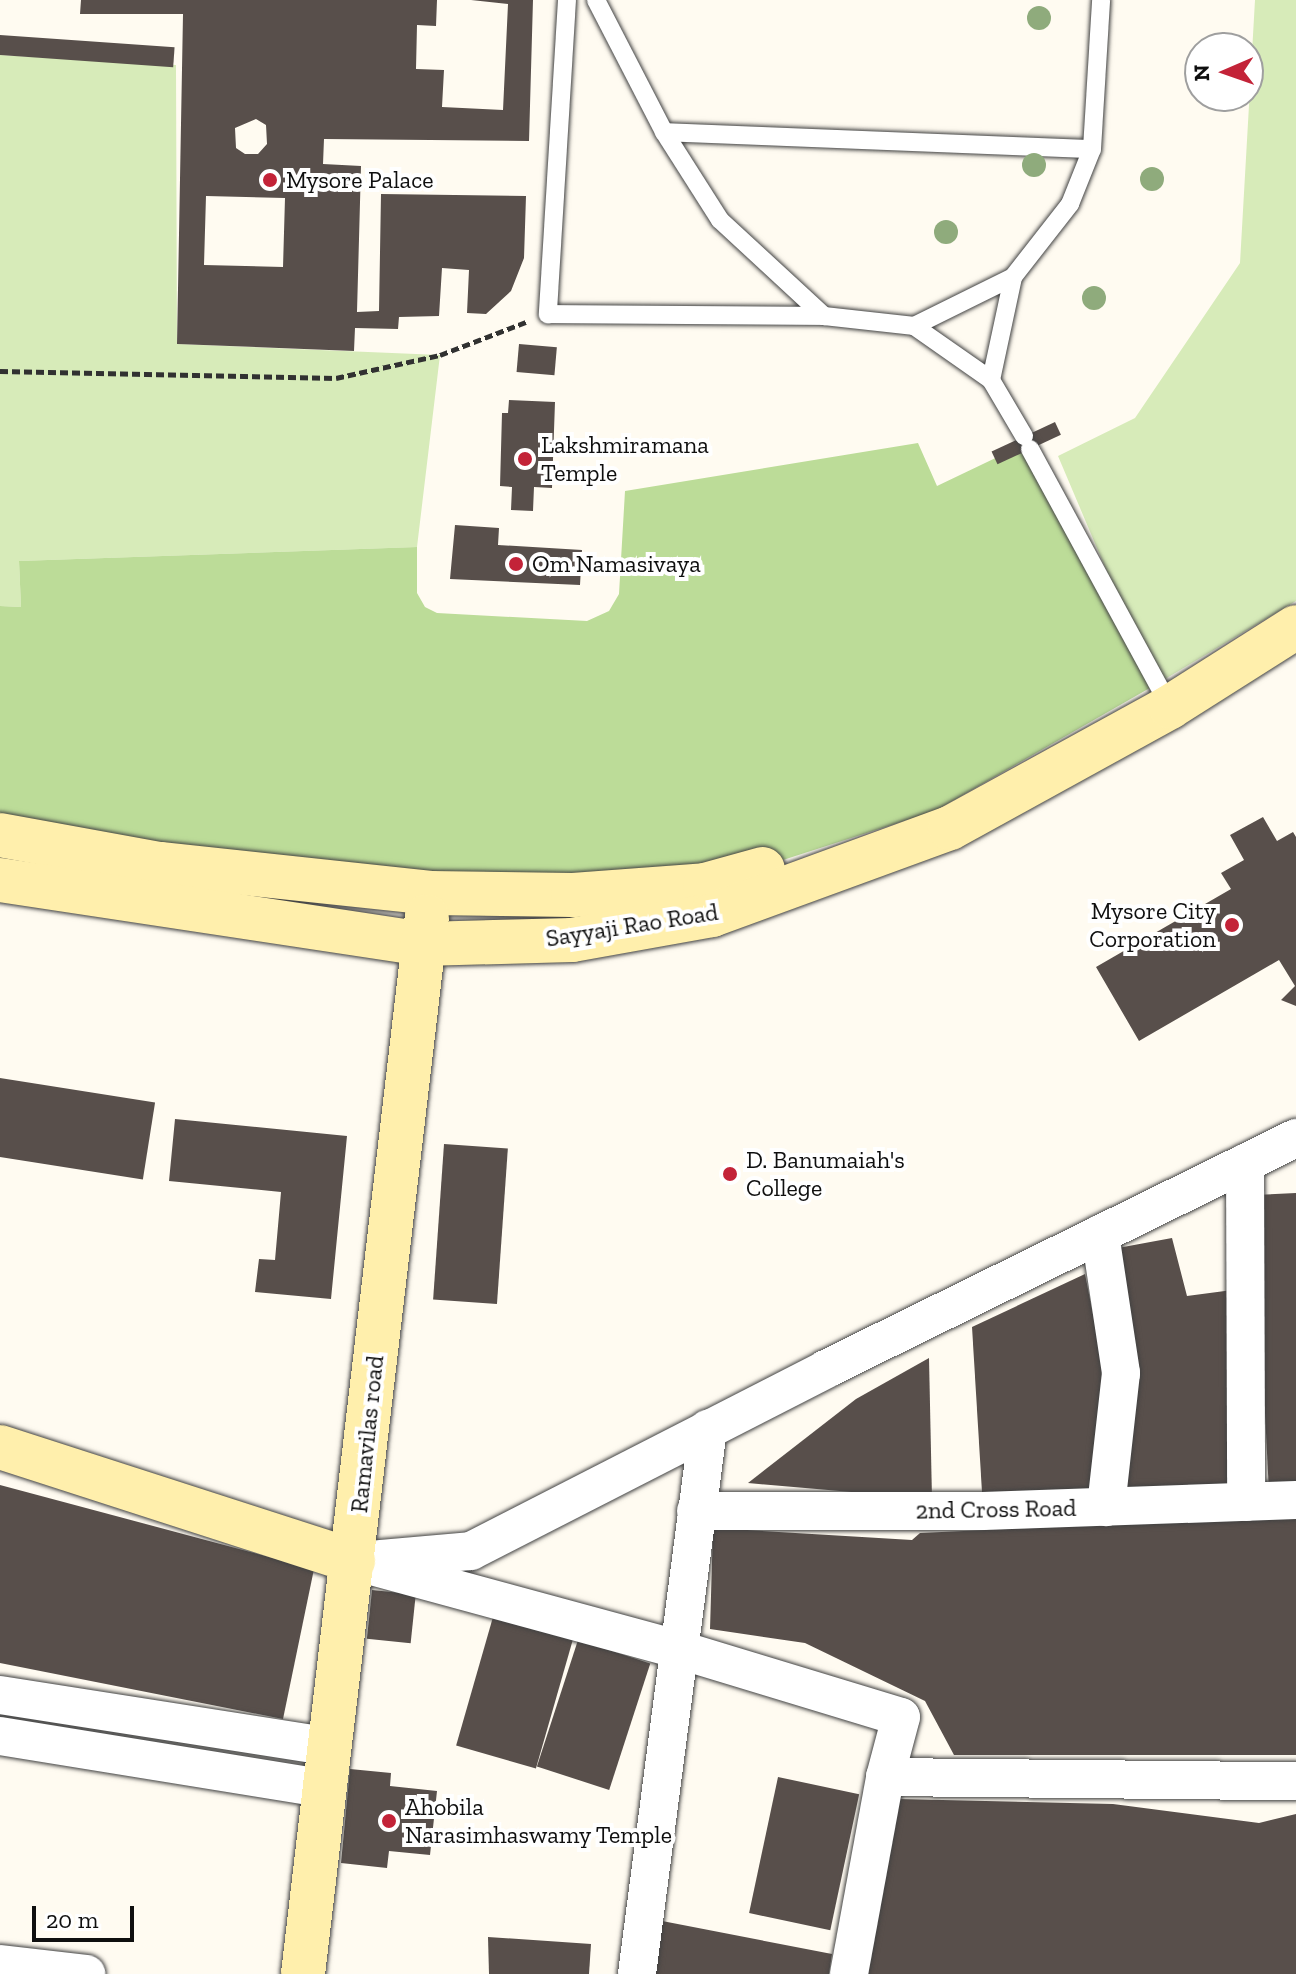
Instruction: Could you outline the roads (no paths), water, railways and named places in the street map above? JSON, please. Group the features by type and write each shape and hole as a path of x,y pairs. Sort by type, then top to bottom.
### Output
{"main road":[{"name":"Sayyaji Rao Road","path":"0,880 422,944 572,940 712,915 950,828 1162,696 1296,596"},
{"name":"Sayyaji Rao Road","path":"0,835 160,864 430,893 573,895 705,885 790,861 935,811 1296,627"},
{"name":"Ramavilas road","path":"303,1974 430,893"},
{"path":"0,1447 353,1561"}],"street":[{"path":"353,1561 471,1551 708,1429 1296,1138"},
{"path":"1245,1163 1246,1502"},
{"path":"1100,1234 1121,1373 1106,1507"},
{"path":"637,1974 708,1429"},
{"name":"2nd Cross Road","path":"696,1511 1106,1507 1296,1500"},
{"path":"353,1561 677,1649 901,1717 885,1777 849,1974"},
{"path":"0,1695 329,1768"},
{"path":"0,1736 329,1768"},
{"path":"885,1777 1296,1781"},
{"path":"0,1964 67,1973"}],"lane":[{"path":"567,0 548,314 824,316 914,326 991,380 1162,696"},
{"path":"596,0 664,132 720,220 824,316"},
{"path":"914,326 1013,277 1070,204 1092,149 1101,0"},
{"path":"664,132 1092,149"},
{"path":"991,380 1013,277"}],"place":[{"name":"Mysore Palace","path":"270,180"},
{"name":"Lakshmiramana Temple","path":"525,459"},
{"name":"Om Namasivaya","path":"516,564"},
{"name":"Mysore City Corporation","path":"1232,925"},
{"name":"D. Banumaiah's College","path":"730,1174"},
{"name":"Ahobila Narasimhaswamy Temple","path":"389,1821"}]}
